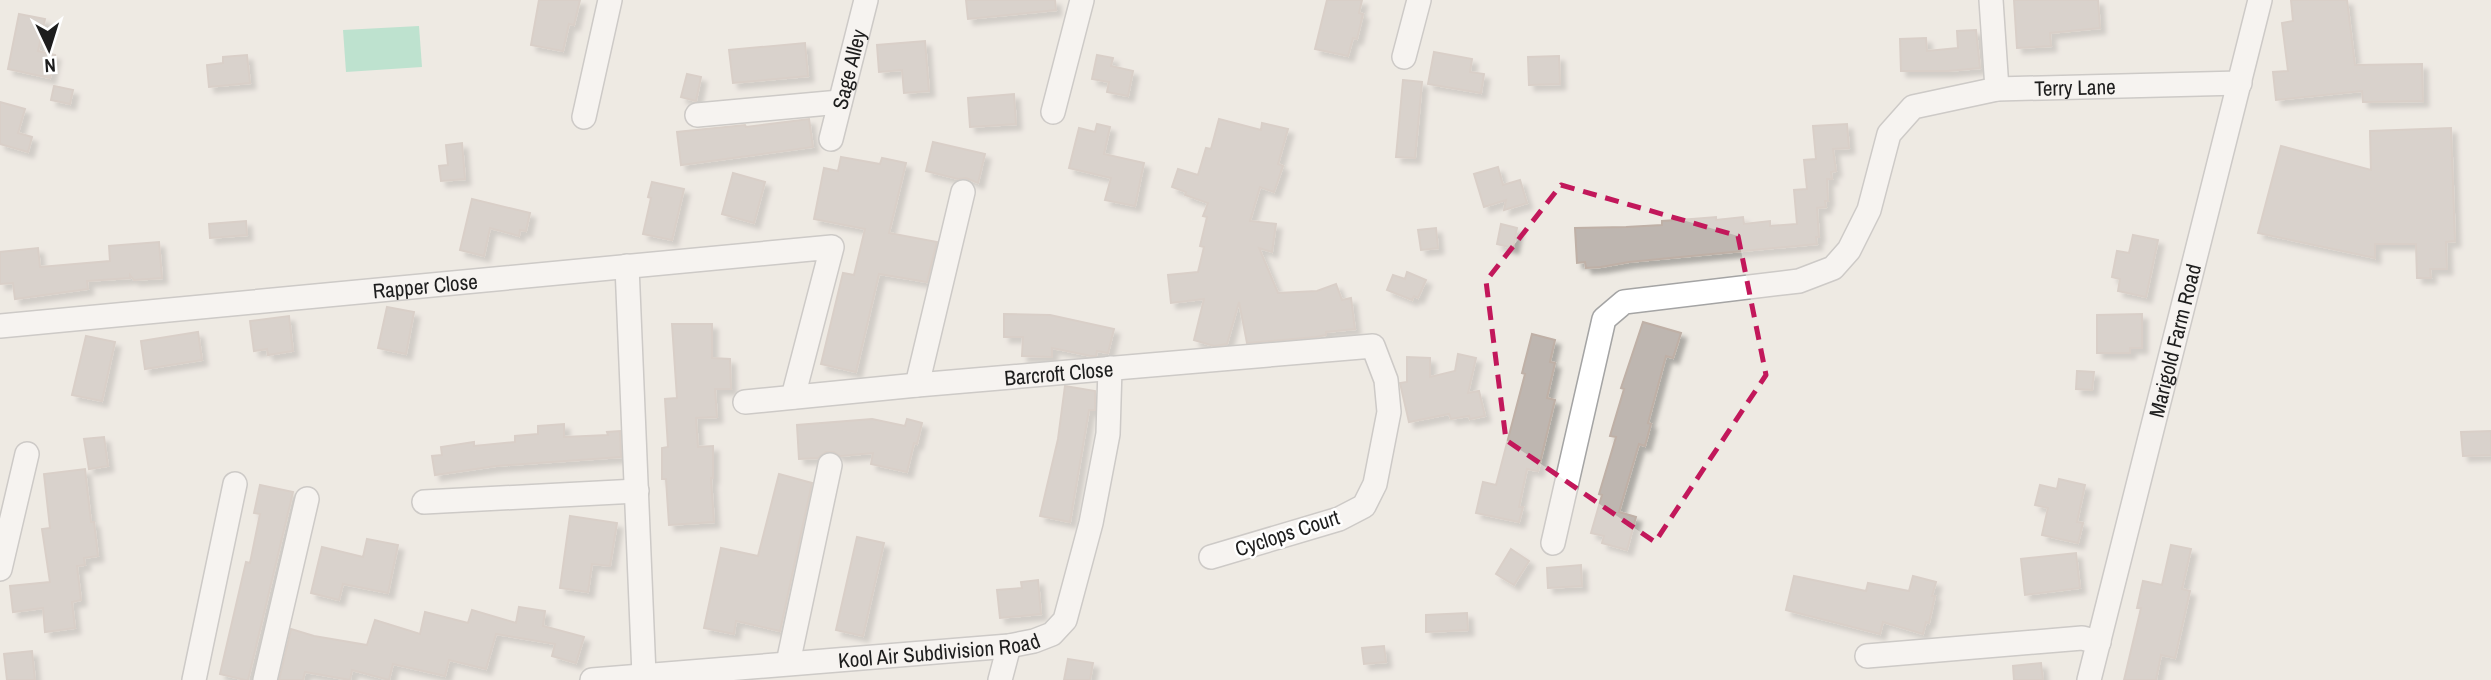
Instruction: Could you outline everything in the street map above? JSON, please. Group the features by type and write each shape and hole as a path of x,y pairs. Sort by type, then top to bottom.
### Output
{"street":[{"path":"584,117 610,0"},
{"name":"Sage Alley","path":"831,139 866,0"},
{"path":"1053,112 1082,0"},
{"path":"1404,57 1419,0"},
{"path":"1991,0 1997,89"},
{"name":"Marigold Farm Road","path":"2089,680 2260,0"},
{"name":"Terry Lane","path":"1553,543 1604,319 1624,302 1799,281 1833,268 1849,250 1869,210 1889,135 1913,107 1997,89 2240,83"},
{"path":"697,115 840,102"},
{"path":"918,385 963,192"},
{"name":"Rapper Close","path":"0,326 832,247 793,397"},
{"path":"627,266 637,491 659,676"},
{"name":"Barcroft Close","path":"745,402 1373,346"},
{"name":"Cyclops Court","path":"1211,557 1339,519 1364,506 1375,485 1389,412 1386,380 1373,346"},
{"name":"Kool Air Subdivision Road","path":"592,680 735,674 788,663 1009,646 1052,634 1065,620 1091,523 1108,434 1110,368"},
{"path":"0,569 27,454"},
{"path":"788,663 830,465"},
{"path":"194,680 235,484"},
{"path":"424,502 637,491"},
{"path":"265,680 307,499"},
{"path":"1867,656 2082,638 2099,642"},
{"path":"1000,680 1009,646"}],"highlighted area":[{"path":"1561,185 1738,236 1766,375 1655,542 1506,440 1486,281"}],"green space":[{"path":"419,26 422,67 346,72 343,30"}],"building":[{"path":"539,0 580,0 574,25 569,24 563,51 531,45"},
{"path":"966,0 1055,0 1056,10 968,19"},
{"path":"1327,0 1362,0 1359,13 1363,14 1357,39 1353,38 1348,56 1315,49"},
{"path":"2014,0 2098,0 2100,28 2050,33 2051,46 2017,48"},
{"path":"2291,0 2347,0 2355,65 2422,64 2423,101 2363,102 2362,91 2276,100 2273,72 2288,71 2282,23 2293,21"},
{"path":"19,14 45,19 38,51 55,55 50,78 8,69"},
{"path":"1976,30 1980,68 1901,71 1900,39 1926,38 1927,51 1958,48 1957,31"},
{"path":"925,41 929,91 904,93 902,70 879,72 877,45"},
{"path":"805,43 808,76 733,83 729,50"},
{"path":"1434,52 1472,59 1470,72 1484,74 1481,93 1428,84"},
{"path":"247,55 250,83 209,87 207,65 223,63 223,57"},
{"path":"1097,55 1113,58 1111,66 1133,71 1128,96 1107,92 1109,82 1092,79"},
{"path":"1559,56 1560,84 1529,85 1528,57"},
{"path":"687,74 701,77 696,101 681,97"},
{"path":"1403,80 1422,82 1415,158 1396,157"},
{"path":"54,86 73,90 70,104 51,100"},
{"path":"1014,94 1016,124 970,127 968,98"},
{"path":"0,102 25,109 18,133 32,137 28,152 0,144"},
{"path":"809,119 813,147 681,165 677,132"},
{"path":"1219,119 1261,130 1262,123 1288,129 1278,164 1283,166 1274,192 1260,187 1250,221 1276,224 1272,252 1259,248 1278,293 1317,291 1336,284 1342,300 1351,298 1355,329 1326,332 1326,335 1316,337 1247,343 1239,302 1227,344 1214,346 1194,340 1204,299 1171,303 1168,275 1198,272 1204,247 1200,246 1207,217 1203,216 1208,203 1172,187 1178,169 1198,175 1206,148 1211,149"},
{"path":"1097,124 1110,127 1104,154 1144,163 1135,206 1105,200 1111,178 1069,168 1079,128 1095,132"},
{"path":"1847,124 1849,148 1833,149 1836,171 1831,172 1832,179 1827,179 1828,201 1825,201 1826,207 1817,208 1817,244 1601,267 1586,268 1585,262 1577,263 1575,228 1662,225 1662,221 1716,217 1716,220 1743,217 1744,224 1770,221 1770,226 1797,224 1794,190 1807,189 1804,160 1816,159 1813,126"},
{"path":"2451,128 2455,241 2446,242 2447,269 2430,269 2431,278 2417,278 2416,244 2375,244 2375,258 2258,233 2281,146 2371,170 2370,131"},
{"path":"933,142 985,154 978,183 966,178 958,179 926,171"},
{"path":"462,143 465,179 441,181 439,166 448,165 446,145"},
{"path":"841,157 880,164 882,158 906,163 889,233 937,242 927,282 879,274 856,372 821,364 843,273 854,275 865,229 814,219 824,168 838,171"},
{"path":"1498,167 1503,185 1520,180 1527,203 1504,210 1506,200 1484,207 1474,174"},
{"path":"733,173 765,182 754,223 722,214"},
{"path":"652,182 684,189 672,240 643,234"},
{"path":"472,199 530,213 526,231 520,230 519,236 490,228 484,256 460,250"},
{"path":"246,221 247,235 210,238 209,224"},
{"path":"1501,224 1517,228 1513,248 1497,244"},
{"path":"1436,228 1438,248 1421,250 1418,230"},
{"path":"2133,235 2158,240 2146,297 2118,291 2120,279 2112,277 2117,251 2129,253"},
{"path":"159,242 162,278 134,280 130,275 130,278 87,281 88,289 15,299 13,283 0,284 0,252 38,248 40,267 110,261 109,246"},
{"path":"1407,272 1426,280 1418,298 1414,296 1412,300 1387,290 1393,275 1405,279"},
{"path":"387,307 414,312 406,354 378,348"},
{"path":"1004,314 1050,315 1114,329 1108,353 1097,351 1096,356 1091,356 1052,348 1052,357 1022,356 1023,337 1004,337"},
{"path":"2142,314 2142,348 2130,348 2130,353 2097,353 2097,315"},
{"path":"289,316 293,351 268,355 267,349 254,351 250,321"},
{"path":"1643,322 1681,333 1673,358 1666,356 1648,423 1651,424 1645,446 1639,444 1619,512 1636,517 1627,550 1602,543 1604,536 1591,533 1616,437 1610,436 1624,389 1621,388"},
{"path":"672,324 712,324 712,358 730,359 731,389 715,389 717,417 696,418 698,447 713,446 711,478 714,522 669,525 666,479 662,479 662,448 668,447 665,399 677,398"},
{"path":"198,332 202,360 145,369 141,341"},
{"path":"1532,334 1555,340 1550,362 1555,363 1547,398 1555,400 1538,471 1527,469 1519,507 1523,507 1519,522 1476,513 1483,482 1496,485 1525,374 1522,373"},
{"path":"86,336 115,342 102,401 72,395"},
{"path":"1458,354 1476,358 1468,393 1479,391 1485,416 1451,419 1449,414 1409,422 1400,383 1407,382 1407,357 1430,358 1430,377 1455,371"},
{"path":"2077,371 2094,372 2092,390 2076,389"},
{"path":"1065,386 1095,391 1095,410 1089,410 1070,522 1040,516 1058,439"},
{"path":"872,419 905,426 907,419 922,423 907,472 871,464 873,453 840,456 834,452 826,452 818,458 799,459 797,425"},
{"path":"564,424 564,437 608,435 607,432 620,431 621,457 496,466 435,475 432,456 442,455 441,447 474,442 474,446 515,442 515,436 538,434 538,426"},
{"path":"2491,431 2491,455 2463,456 2461,432"},
{"path":"104,437 108,466 89,469 84,439"},
{"path":"85,469 98,556 84,558 85,565 77,566 81,600 72,602 75,628 45,632 43,608 13,612 10,586 50,582 42,529 50,528 44,474"},
{"path":"779,474 812,483 780,631 736,621 734,634 704,628 721,548 758,556"},
{"path":"2059,479 2085,485 2077,522 2083,523 2078,543 2042,535 2048,508 2035,505 2040,485 2057,489"},
{"path":"260,485 293,492 248,680 245,680 220,674 246,562 250,563 260,514 254,513"},
{"path":"570,516 617,523 610,566 592,564 588,592 560,588"},
{"path":"857,537 884,543 863,636 836,630"},
{"path":"367,539 398,545 388,593 343,584 339,600 311,593 322,547 363,557"},
{"path":"2171,545 2191,549 2182,589 2190,591 2175,658 2161,655 2156,680 2124,680 2141,608 2137,608 2143,581 2162,585"},
{"path":"1511,549 1529,561 1514,585 1496,574"},
{"path":"2076,553 2080,588 2025,595 2021,559"},
{"path":"1581,565 1582,586 1548,588 1547,568"},
{"path":"1794,576 1866,591 1868,583 1909,591 1913,576 1936,582 1929,623 1926,622 1923,634 1883,622 1880,634 1786,610"},
{"path":"1038,580 1041,614 1000,618 997,590 1022,588 1021,582"},
{"path":"519,607 545,611 543,626 584,637 576,663 552,656 555,644 496,634 486,669 449,660 445,676 393,664 389,680 352,670 350,680 305,672 303,680 279,680 291,629 314,636 367,645 375,620 420,634 425,612 468,623 472,610 516,623"},
{"path":"1467,613 1468,630 1426,632 1426,615"},
{"path":"1384,646 1386,662 1364,664 1362,648"},
{"path":"32,651 35,680 7,680 4,654"},
{"path":"1068,659 1093,663 1090,680 1064,680"},
{"path":"2041,663 2043,680 2014,680 2013,666"}]}
